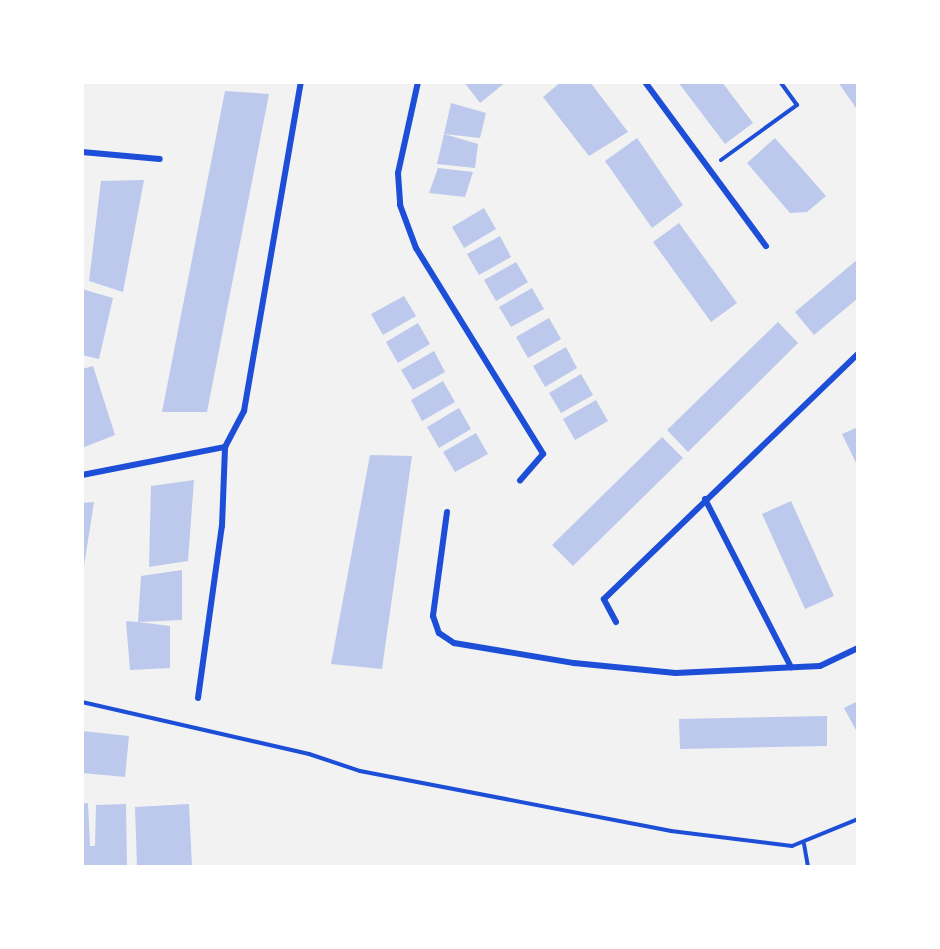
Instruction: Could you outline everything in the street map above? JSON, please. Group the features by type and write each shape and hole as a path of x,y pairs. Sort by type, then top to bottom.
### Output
{"street":[{"path":"198,698 222,526 225,447 244,411 301,82"},
{"path":"418,82 398,173 400,205 416,248 543,454 520,480"},
{"path":"645,82 766,246"},
{"path":"82,152 160,159"},
{"path":"616,622 603,599 858,354"},
{"path":"82,475 225,447"},
{"path":"705,499 791,667"},
{"path":"447,512 433,616 439,633 454,643 574,663 676,672 820,666 858,648"}],"path":[{"path":"709,169 797,105 780,82"},
{"path":"82,702 309,754 360,771 671,831 771,846 804,844 858,819"},
{"path":"804,844 808,867"}],"building":[{"path":"464,82 506,82 480,103"},
{"path":"561,82 590,82 628,132 589,156 543,97"},
{"path":"678,82 722,82 753,123 725,144"},
{"path":"838,82 858,82 858,111"},
{"path":"225,91 269,94 207,412 162,412"},
{"path":"451,103 486,113 480,138 444,134"},
{"path":"444,134 478,144 475,168 437,164"},
{"path":"637,138 683,205 652,228 605,161"},
{"path":"775,138 826,196 807,212 790,213 747,163"},
{"path":"438,168 473,172 465,197 429,193"},
{"path":"144,180 123,292 89,281 101,181"},
{"path":"484,208 496,229 464,248 452,227"},
{"path":"679,223 737,303 711,322 653,242"},
{"path":"500,236 511,257 479,275 467,254"},
{"path":"858,259 858,298 814,335 795,312"},
{"path":"516,262 528,282 496,301 484,280"},
{"path":"532,288 544,309 511,327 499,307"},
{"path":"82,289 113,298 99,359 82,355"},
{"path":"404,296 416,316 383,335 371,314"},
{"path":"549,318 561,339 528,358 516,337"},
{"path":"778,322 798,343 688,452 667,430"},
{"path":"418,323 430,344 398,363 386,342"},
{"path":"566,347 577,368 545,387 533,366"},
{"path":"434,351 445,372 413,390 401,370"},
{"path":"93,366 115,435 82,448 82,369"},
{"path":"581,374 593,395 561,413 549,393"},
{"path":"443,381 455,402 422,421 411,400"},
{"path":"596,400 608,421 575,440 563,419"},
{"path":"459,408 471,429 439,448 427,427"},
{"path":"858,427 858,467 842,434"},
{"path":"476,433 488,454 455,472 443,452"},
{"path":"662,437 683,458 573,566 552,545"},
{"path":"370,455 412,456 382,669 331,664"},
{"path":"194,480 188,561 149,567 151,486"},
{"path":"791,501 834,596 805,609 762,514"},
{"path":"94,502 84,566 82,566 82,503"},
{"path":"182,570 182,620 138,622 141,576"},
{"path":"126,621 170,626 170,668 130,670"},
{"path":"858,701 858,734 844,708"},
{"path":"827,716 827,746 680,749 679,719"},
{"path":"82,731 129,736 125,777 82,773"},
{"path":"88,803 90,846 95,846 96,805 126,804 127,866 82,866 82,804"},
{"path":"189,804 192,866 137,866 135,807"}]}
